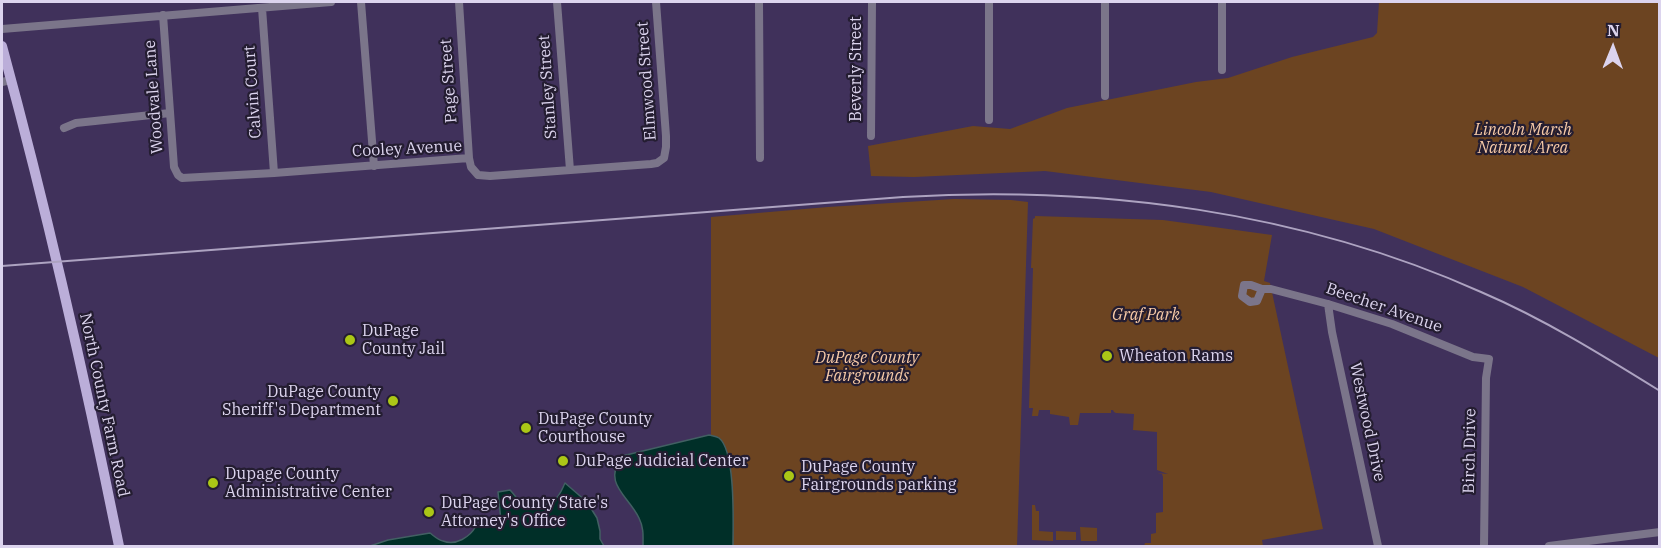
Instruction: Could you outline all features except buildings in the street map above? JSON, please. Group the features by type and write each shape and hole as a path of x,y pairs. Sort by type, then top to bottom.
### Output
{"main road":[{"path":"2,46 6,81"},
{"name":"North County Farm Road","path":"6,81 54,246 119,546"}],"street":[{"path":"2,29 330,2"},
{"path":"361,2 374,166"},
{"name":"Page Street","path":"459,2 469,158"},
{"name":"Stanley Street","path":"557,2 570,170"},
{"name":"Elmwood Street","path":"656,2 666,136 664,158"},
{"path":"759,2 760,158"},
{"name":"Beverly Street","path":"871,136 872,2"},
{"path":"989,2 989,120"},
{"path":"1105,2 1105,96"},
{"path":"1222,2 1222,70"},
{"name":"Calvin Court","path":"262,8 274,173"},
{"name":"Woodvale Lane","path":"163,15 174,167 178,176"},
{"path":"64,128 76,123 170,113"},
{"name":"Cooley Avenue","path":"178,176 186,179 469,158 471,167 478,175 490,176 651,164 664,158"},
{"name":"Beecher Avenue","path":"1266,289 1328,304 1392,324 1473,357 1486,359"},
{"name":"Westwood Drive","path":"1328,304 1378,546"},
{"name":"Birch Drive","path":"1484,546 1486,378 1489,359 1486,359"},
{"path":"1549,546 1659,532"},
{"path":"1635,536 1635,546"}],"green space":[{"name":"Lincoln Marsh Natural Area","path":"1379,2 1659,2 1659,358 1523,287 1374,229 1211,192 1045,171 914,177 871,176 868,146 973,126 1010,129 1067,108 1196,82 1228,78 1292,57 1373,37 1377,33"},
{"name":"DuPage County Fairgrounds","path":"954,199 1028,202 1017,546 716,546 711,445 711,217"},
{"name":"Graf Park","path":"1035,216 1163,220 1272,235 1264,281 1270,283 1323,529 1262,540 1263,546 1144,546 1145,543 1151,543 1151,534 1156,533 1156,513 1163,512 1163,477 1162,474 1157,473 1168,474 1157,470 1157,432 1133,430 1134,414 1116,413 1113,410 1111,413 1080,413 1078,425 1070,425 1069,417 1050,414 1050,410 1039,410 1038,416 1032,416 1033,408 1029,408 1033,268 1031,268"},
{"path":"1032,505 1035,505 1036,511 1039,511 1039,531 1053,532 1053,541 1032,540"},
{"path":"1080,527 1097,528 1097,541 1081,541"},
{"path":"1056,531 1076,532 1076,540 1056,540"}],"shaded area":[{"path":"709,435 719,438 728,457 733,506 733,546 643,546 641,522 616,482 615,474 622,456"},
{"path":"565,483 587,502 597,518 600,539 604,546 370,546 388,540 430,533 448,542 458,541 470,534 476,526 501,521 498,492 510,490 524,503 532,506 542,505 556,498"}],"railway":[{"path":"2,266 903,197 977,194 1051,195 1124,200 1270,223 1342,241 1412,264 1481,292 1527,314 1660,391"}],"place":[{"name":"DuPage County Jail","path":"350,340"},
{"name":"Wheaton Rams","path":"1107,356"},
{"name":"DuPage County Sheriff's Department","path":"393,401"},
{"name":"DuPage County Courthouse","path":"526,428"},
{"name":"DuPage Judicial Center","path":"563,461"},
{"name":"DuPage County Fairgrounds parking","path":"789,476"},
{"name":"Dupage County Administrative Center","path":"213,483"},
{"name":"DuPage County State's Attorney's Office","path":"429,512"}]}
